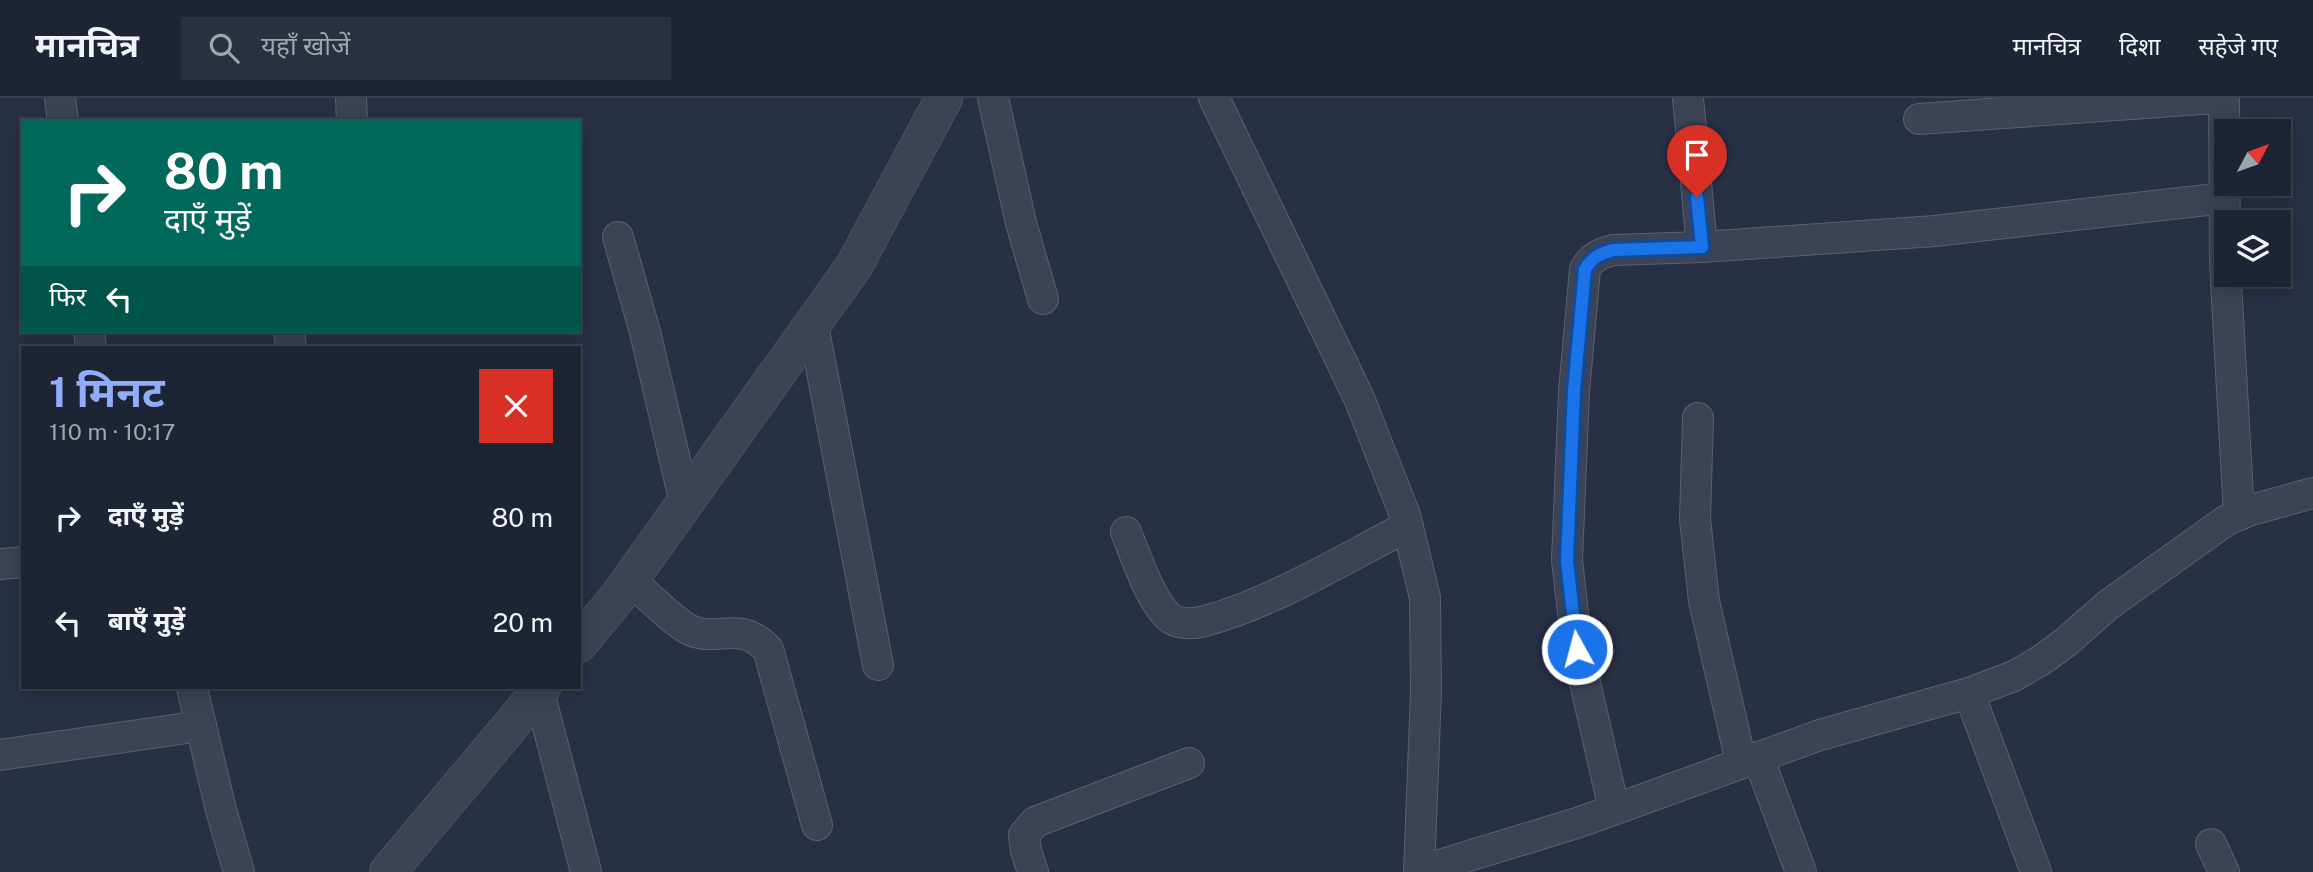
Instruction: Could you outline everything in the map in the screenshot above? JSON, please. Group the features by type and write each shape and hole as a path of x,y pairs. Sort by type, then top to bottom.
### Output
{"street":[{"path":"60,98 63,119"},
{"path":"351,98 352,119"},
{"path":"581,641 630,580 854,266 944,98"},
{"path":"993,98 1021,223 1043,299"},
{"path":"1214,98 1359,398 1408,526 1425,598 1426,692 1419,871 1580,822 1820,735 1969,693 2014,676 2040,662 2140,582 2227,520 2274,503 2313,493"},
{"path":"1688,98 1702,247"},
{"path":"1919,119 2216,98"},
{"path":"2224,98 2225,264 2239,515"},
{"path":"1614,809 1577,649 1567,561 1574,391 1585,269 1591,260 1599,254 1613,250 1702,247 1935,231 2224,198"},
{"path":"618,237 645,332 685,503"},
{"path":"813,325 878,665"},
{"path":"1699,418 1695,519 1704,601 1750,759 1801,872"},
{"path":"1126,532 1152,594 1169,618 1183,623 1203,621 1264,598 1408,526"},
{"path":"0,564 21,562"},
{"path":"630,580 690,630 740,633 757,638 768,649 817,825"},
{"path":"192,689 239,872"},
{"path":"388,872 541,690"},
{"path":"541,690 586,872"},
{"path":"1969,693 2036,872"},
{"path":"0,755 201,726"},
{"path":"1033,872 1024,835 1035,822 1189,762"},
{"path":"2211,845 2224,872"}],"route":[{"path":"1577,649 1567,561 1574,391 1585,269 1599,254 1613,250 1702,247 1697,197"}]}
